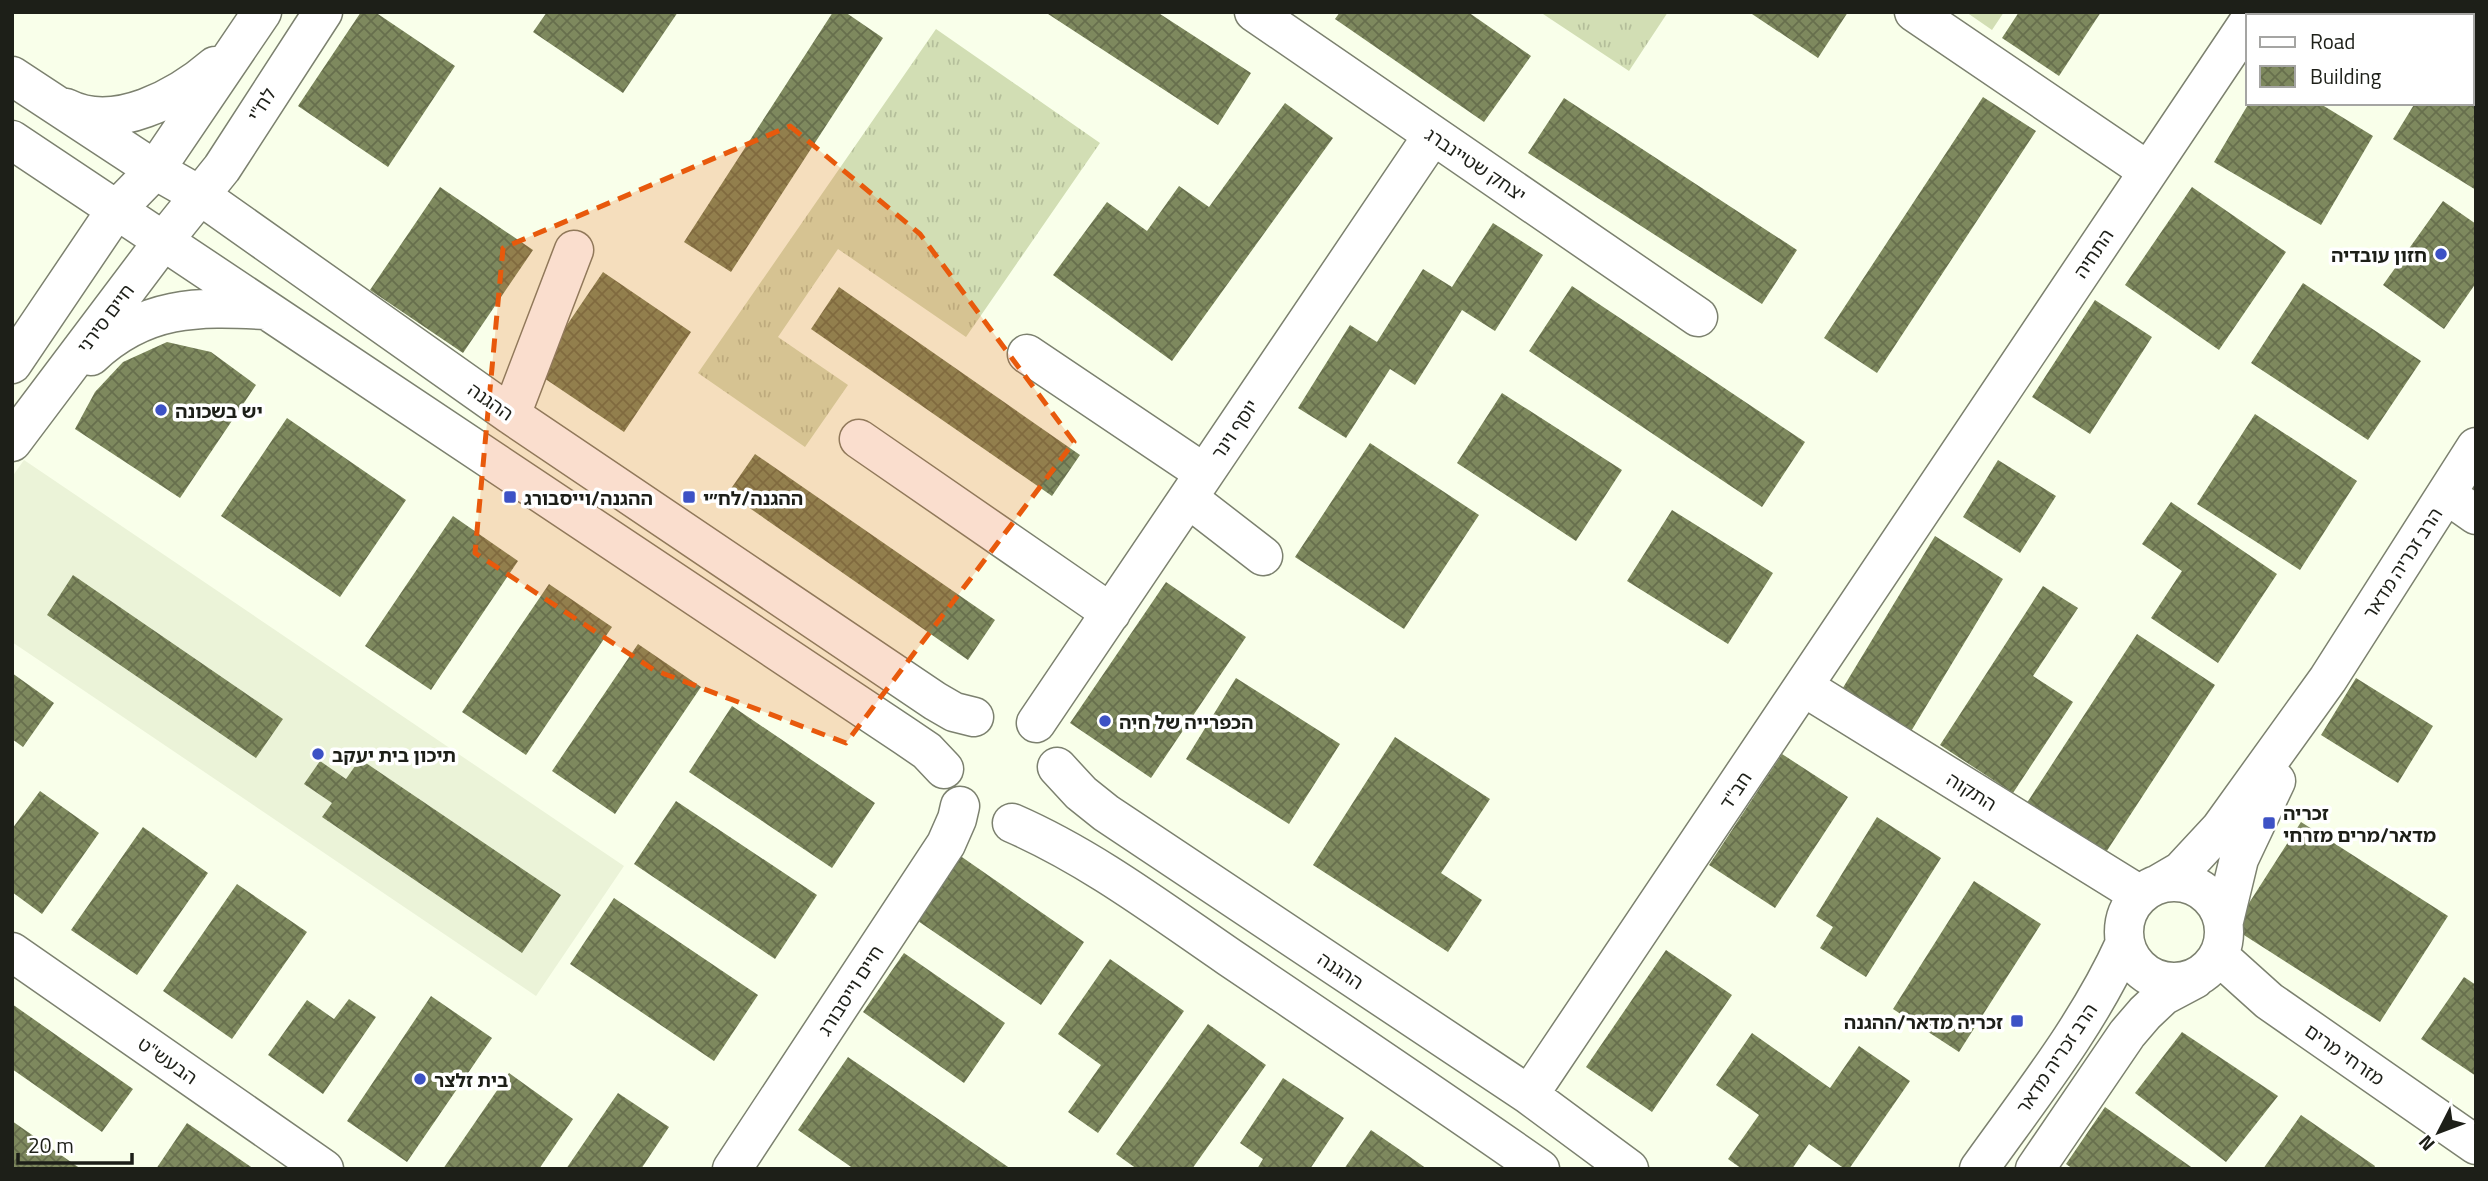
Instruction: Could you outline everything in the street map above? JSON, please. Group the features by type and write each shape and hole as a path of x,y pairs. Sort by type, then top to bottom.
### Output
{"street":[{"name":"לח\"י","path":"201,196 323,12"},
{"name":"יצחק שטיינברג","path":"1254,12 1698,317"},
{"path":"1914,12 2148,171"},
{"name":"התחיה","path":"1938,483 2246,26"},
{"path":"25,85 72,111 103,116 138,111 199,80 253,27"},
{"path":"12,364 116,210 155,170 253,27"},
{"name":"ההגנה","path":"25,85 155,170 201,196 511,415 935,701 954,712 974,717"},
{"name":"יוסף וינר","path":"1035,723 1433,135"},
{"path":"12,140 905,736 926,751 944,769"},
{"name":"חיים סירני","path":"12,442 164,240 201,196"},
{"path":"511,415 574,250"},
{"path":"38,405 107,340 137,323 174,312 211,307 266,310"},
{"path":"1027,354 1196,485 1263,556"},
{"path":"859,439 1111,613"},
{"name":"הרב זכריה מדאר","path":"2148,890 2180,871 2220,829 2328,679 2461,505 2476,447"},
{"name":"חב\"ד","path":"1529,1095 1938,483"},
{"name":"הרב זכריה מדאר","path":"2213,952 2239,859 2328,679"},
{"name":"התקוה","path":"1804,687 2148,890"},
{"path":"986,712 1012,712 1035,723 1051,742 1057,767 1055,782 1050,797 1040,809 1027,818 1012,823 983,822 960,806 946,783 946,753 952,738 961,726 974,717 986,712"},
{"name":"ההגנה","path":"1057,767 1080,793 1106,813 1529,1095 1629,1169"},
{"name":"חיים וייסבורג","path":"732,1169 946,844 960,806"},
{"path":"1012,823 1049,839 1114,879 1461,1112 1540,1169"},
{"path":"2174,882 2190,885 2206,893 2217,905 2213,952 2181,983 2152,978 2139,969 2124,943 2124,926 2129,909 2148,890 2174,882"},
{"name":"הרב זכריה מדאר","path":"1979,1169 2083,1020 2113,970 2124,943"},
{"name":"הבעש\"ט","path":"12,952 324,1169"},
{"path":"2035,1169 2136,1023 2213,952"},
{"name":"מזרחי מרים","path":"2213,952 2269,1001 2476,1145"}],"highlighted area":[{"path":"790,126 920,234 1074,442 846,743 654,670 475,553 503,248"}],"shaded area":[{"name":"תיכון בית יעקב","path":"24,460 624,866 536,996 12,642 12,477"}],"green space":[{"path":"1540,12 1668,12 1629,71"},
{"path":"1966,12 2004,12 1992,30"},
{"path":"936,29 1100,143 966,337 838,249 778,337 848,385 805,447 698,373"}],"building":[{"path":"361,12 375,12 455,66 388,167 298,106"},
{"path":"547,12 678,12 623,93 533,32"},
{"path":"833,12 845,12 883,38 731,272 684,242"},
{"path":"1045,12 1157,12 1251,73 1218,125"},
{"path":"1340,12 1468,12 1531,56 1484,122 1335,19"},
{"path":"1749,12 1848,12 1818,58"},
{"path":"2019,12 2101,12 2059,76 2002,38"},
{"path":"2339,12 2342,14 2303,14"},
{"path":"2393,12 2429,12 2428,14"},
{"path":"2476,12 2476,37 2474,14 2470,14"},
{"path":"2474,68 2476,69 2476,190 2393,139 2414,105 2474,105"},
{"path":"1983,97 2036,131 1877,373 1824,338"},
{"path":"1564,98 1797,250 1762,304 1528,153"},
{"path":"1285,103 1333,138 1172,361 1053,275 1107,202 1147,231 1179,186 1209,207"},
{"path":"2248,105 2322,105 2373,136 2321,225 2214,162"},
{"path":"440,187 533,250 463,353 370,290"},
{"path":"2192,187 2286,252 2219,350 2125,285"},
{"name":"חזון עובדיה","path":"2443,201 2476,224 2476,283 2444,329 2383,285"},
{"path":"1493,223 1543,255 1495,331 1462,310 1415,385 1390,369 1346,438 1298,408 1350,325 1377,342 1423,269 1452,287"},
{"path":"603,272 691,332 624,432 535,372"},
{"path":"2303,283 2421,361 2368,440 2251,363"},
{"path":"1572,286 1805,442 1762,507 1529,351"},
{"path":"839,287 1080,455 1052,496 811,329"},
{"path":"2095,300 2152,337 2090,434 2032,397"},
{"path":"167,342 211,352 256,385 180,498 75,429 95,392 123,362"},
{"path":"1502,393 1622,470 1576,541 1457,463"},
{"path":"2255,414 2357,481 2300,570 2197,504"},
{"path":"287,418 406,500 340,597 221,516"},
{"path":"1370,443 1479,515 1404,629 1295,557"},
{"path":"755,454 995,620 968,660 728,493"},
{"path":"1998,460 2056,496 2020,553 1963,517"},
{"path":"2171,502 2277,574 2218,663 2151,618 2182,571 2142,544"},
{"path":"1672,510 1773,573 1728,644 1627,581"},
{"path":"453,516 518,561 431,690 365,646"},
{"path":"1935,536 2003,579 1910,733 1841,691"},
{"path":"73,575 283,719 256,758 47,615"},
{"path":"1166,582 1246,637 1151,778 1070,723"},
{"path":"549,584 612,627 526,755 462,712"},
{"path":"2043,586 2078,608 2033,676 2073,702 2013,793 1940,745"},
{"path":"2137,634 2215,685 2099,863 2021,812"},
{"path":"638,644 701,687 615,814 552,771"},
{"path":"12,673 54,703 23,747 12,739"},
{"path":"1236,678 1340,744 1289,824 1186,759"},
{"path":"2356,678 2433,726 2398,783 2321,735"},
{"path":"732,706 875,803 832,868 689,772"},
{"path":"1395,737 1490,799 1441,873 1482,900 1448,952 1313,865"},
{"path":"1782,754 1848,797 1775,908 1709,865"},
{"path":"360,759 561,895 522,953 322,817 332,803 304,784 320,761 346,779"},
{"path":"40,791 99,833 42,914 12,892 12,829"},
{"path":"676,801 817,895 775,959 634,864"},
{"path":"1877,817 1941,858 1866,977 1820,948 1833,927 1816,916"},
{"path":"2301,822 2448,916 2380,1022 2233,928"},
{"path":"143,827 208,873 137,975 71,930"},
{"path":"959,855 1084,942 1041,1005 915,919"},
{"path":"1974,881 2041,924 1959,1052 1893,1009"},
{"path":"237,884 307,932 232,1039 163,991"},
{"path":"614,898 758,995 714,1061 570,964"},
{"path":"1666,950 1732,995 1652,1112 1586,1067"},
{"path":"904,953 1005,1023 964,1083 863,1012"},
{"path":"1110,959 1184,1011 1098,1133 1068,1112 1101,1065 1058,1034"},
{"path":"2464,977 2476,985 2476,1076 2421,1039"},
{"name":"בית זלצר","path":"431,996 492,1038 407,1162 347,1121"},
{"path":"349,999 376,1017 323,1094 268,1055 307,1000 334,1019"},
{"path":"12,1004 133,1089 102,1132 12,1069"},
{"path":"1208,1024 1266,1065 1192,1169 1137,1169 1116,1154"},
{"path":"2182,1032 2278,1096 2226,1162 2135,1093"},
{"path":"1752,1033 1830,1088 1859,1046 1910,1081 1849,1169 1845,1169 1809,1144 1792,1169 1742,1169 1728,1159 1759,1115 1716,1085"},
{"path":"848,1057 1011,1169 854,1169 798,1130"},
{"path":"509,1073 573,1119 539,1169 443,1169"},
{"path":"1283,1078 1344,1118 1310,1169 1257,1169 1263,1159 1240,1143"},
{"path":"618,1093 669,1127 641,1169 566,1169"},
{"path":"2105,1107 2194,1169 2073,1169 2066,1164"},
{"path":"2301,1115 2375,1166 2373,1169 2263,1169"},
{"path":"12,1121 81,1169 12,1169"},
{"path":"187,1123 254,1169 156,1169"},
{"path":"1371,1130 1406,1154 1427,1169 1344,1169"}],"place":[{"name":"חזון עובדיה","path":"2441,254"},
{"name":"יש בשכונה","path":"161,410"},
{"name":"ההגנה/וייסבורג","path":"510,497"},
{"name":"ההגנה/לח״י","path":"689,497"},
{"name":"הכפרייה של חיה","path":"1105,721"},
{"name":"תיכון בית יעקב","path":"318,754"},
{"name":"זכריה מדאר/מרים מזרחי","path":"2269,823"},
{"name":"זכריה מדאר/ההגנה","path":"2017,1021"},
{"name":"בית זלצר","path":"420,1079"}]}
